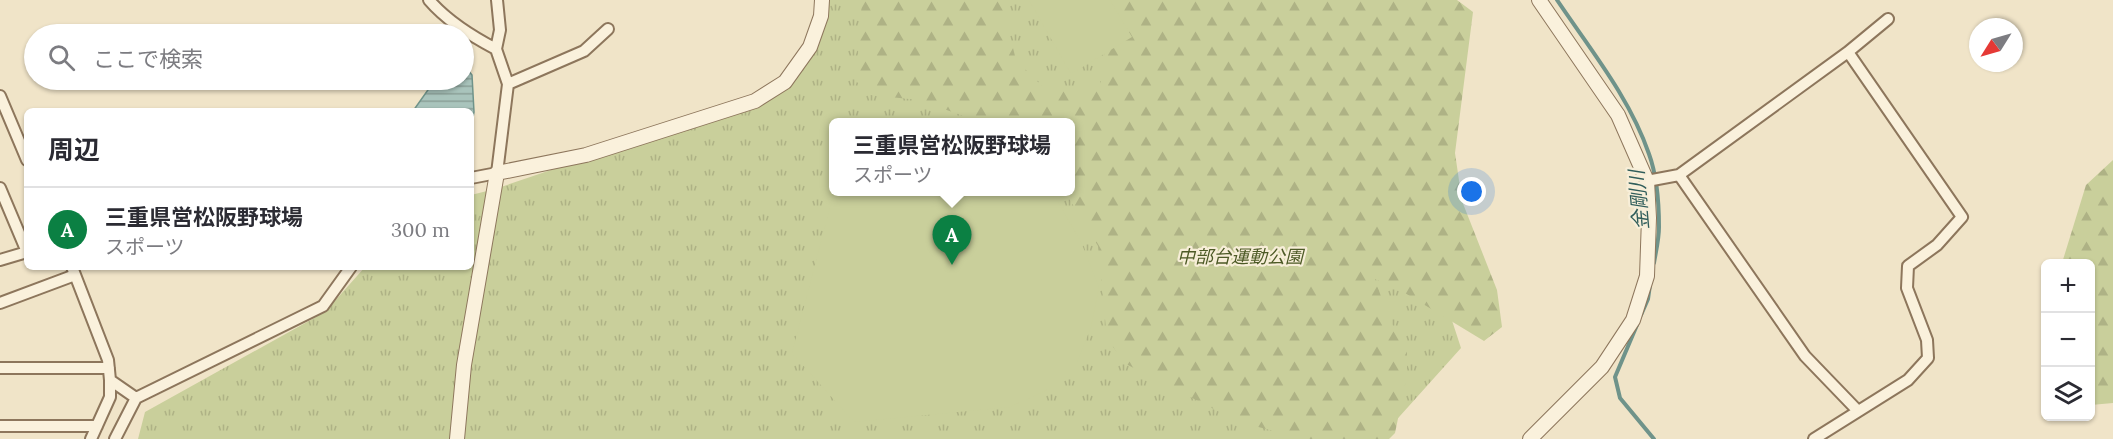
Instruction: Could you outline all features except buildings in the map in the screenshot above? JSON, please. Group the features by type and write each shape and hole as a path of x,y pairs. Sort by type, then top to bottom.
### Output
{"street":[{"path":"429,0 440,13 456,24"},
{"path":"457,439 464,365 497,174 508,84 496,49 500,30 497,0"},
{"path":"474,178 586,155 755,101 785,82 810,47 822,16 822,0"},
{"path":"1538,436 1602,367 1633,320 1647,276 1649,218 1647,180 1618,116 1539,0"},
{"path":"1647,180 1679,174 1848,52 1888,19"},
{"path":"508,84 584,51 608,29"},
{"path":"474,37 496,49"},
{"path":"1814,439 1908,380 1928,358 1927,340 1907,288 1908,266 1937,245 1962,217 1848,52"},
{"path":"0,96 24,153"},
{"path":"1679,174 1805,357 1858,411"},
{"path":"0,188 24,245"},
{"path":"0,260 24,253"},
{"path":"115,439 136,398 323,306 349,270"},
{"path":"0,303 74,271 109,368 110,397 91,439"},
{"path":"0,368 109,368"},
{"path":"110,380 136,398"},
{"path":"0,426 98,426"}],"green space":[{"name":"中部台運動公園","path":"823,0 1352,0 1414,204 1461,348 1382,436 1318,439 138,439 145,412 325,312 362,270 474,270 474,194 755,101 785,82 810,47"},
{"path":"862,0 1001,0 1016,60 1043,87 1100,89 1110,11 1105,0 1457,0 1473,12 1455,153 1462,201 1497,290 1502,327 1484,341 1400,290 1375,279 1388,317 1407,351 1407,375 1395,433 1389,439 1292,439 1289,435 1239,422 1126,364 1107,339 1098,246 1067,196 1075,196 1075,118 969,118 919,100 870,95 856,81"},
{"path":"1029,0 1110,0 1132,37 1071,74"},
{"path":"2113,160 2113,403 2095,405 2095,259 2063,259 2086,185"},
{"path":"833,196 1053,196 1081,242 1099,287 1091,327 1077,362 1051,388 1010,407 854,422 792,353"}],"water":[{"path":"428,90 473,90 474,108 415,108"}],"waterway":[{"name":"金剛川","path":"1557,0 1620,94 1641,133 1652,162 1659,209 1654,263"},
{"name":"金剛川","path":"1641,315 1648,299 1650,285"},
{"name":"金剛川","path":"1637,325 1615,377 1620,398 1654,439"}],"place":[{"name":"三重県営松阪野球場","path":"952,265"}]}
